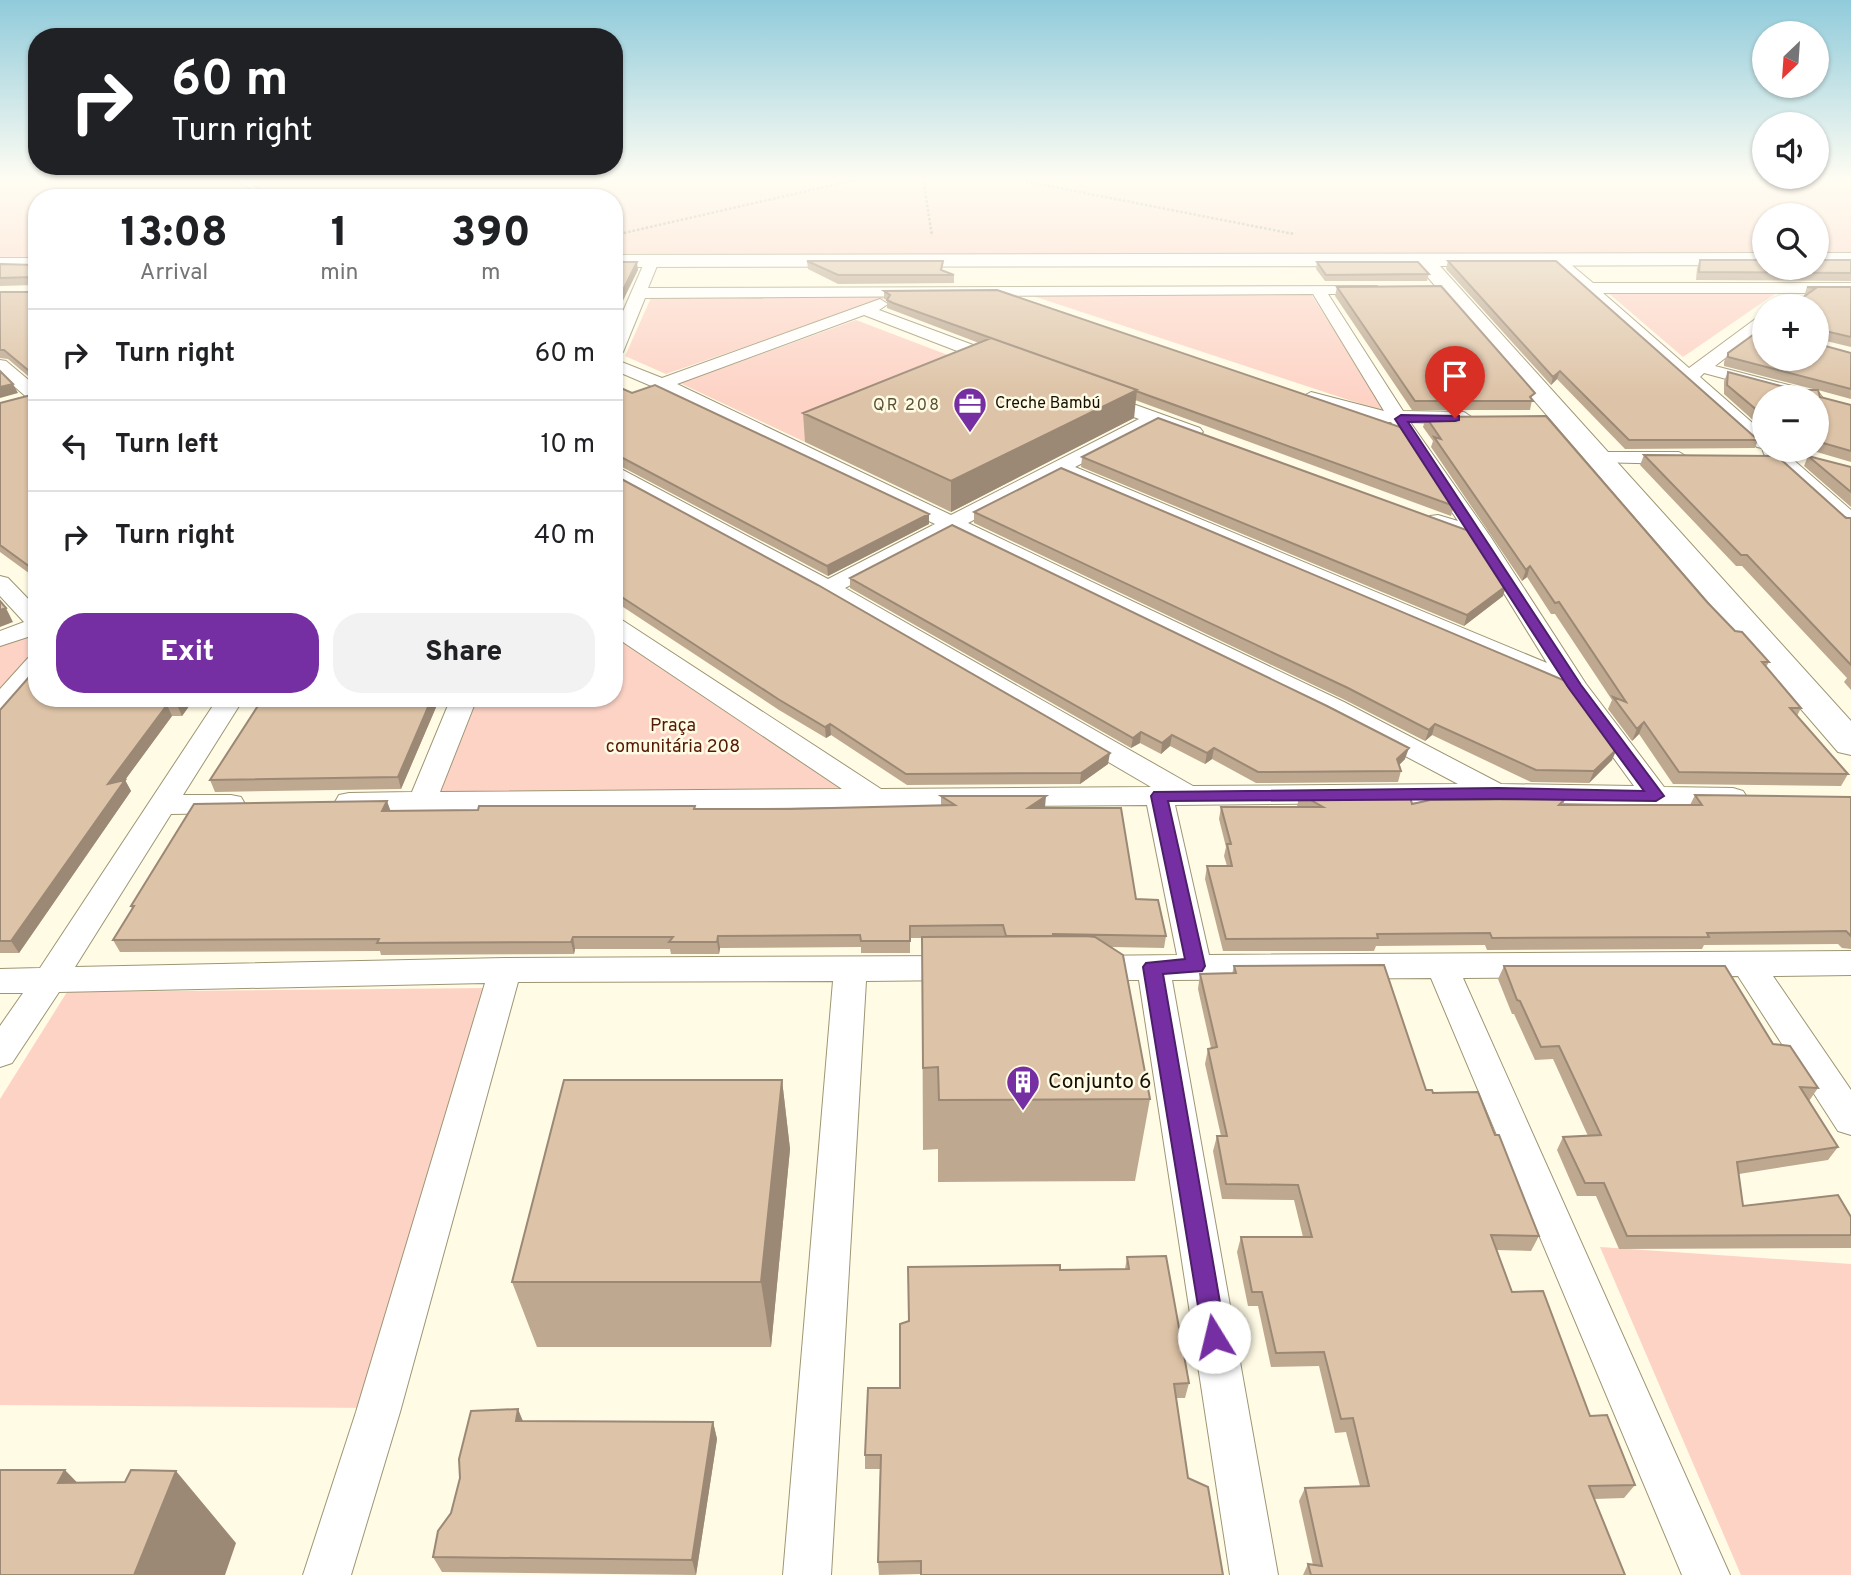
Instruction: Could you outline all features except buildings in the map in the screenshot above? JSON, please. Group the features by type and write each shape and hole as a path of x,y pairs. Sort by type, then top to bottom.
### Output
{"street":[{"path":"1424,260 1438,289 1551,417 1600,458 1851,744"},
{"path":"1557,260 1694,372 1752,433"},
{"path":"623,261 1752,260"},
{"path":"1829,260 1851,260"},
{"path":"623,330 652,261"},
{"path":"1013,261 1014,291"},
{"path":"0,264 28,264"},
{"path":"1588,288 1800,292 1851,288"},
{"path":"638,293 1385,289"},
{"path":"662,384 916,290"},
{"path":"1318,290 1575,687 1656,796"},
{"path":"995,291 1047,308"},
{"path":"1800,292 1838,305"},
{"path":"864,310 1015,367"},
{"path":"1694,372 1752,332"},
{"path":"0,365 28,390"},
{"path":"623,368 951,522 1335,708 1498,793"},
{"path":"1694,372 1754,385"},
{"path":"1079,390 1206,437"},
{"path":"1294,391 1346,409 1401,419 1482,418"},
{"path":"12,403 28,399"},
{"path":"828,588 1154,418"},
{"path":"1600,458 1697,457"},
{"path":"1782,462 1851,521"},
{"path":"1060,468 1502,651 1575,687"},
{"path":"623,478 828,588 1174,796"},
{"path":"1414,513 1479,536"},
{"path":"0,583 28,614"},
{"path":"0,639 28,628"},
{"path":"623,631 877,799"},
{"path":"0,705 28,673"},
{"path":"0,1053 225,707"},
{"path":"423,800 460,707"},
{"path":"326,802 1498,793 1753,797"},
{"path":"1174,796 1195,966"},
{"path":"160,805 257,803"},
{"path":"1747,963 1851,1121"},
{"path":"1056,968 1851,963"},
{"path":"1441,964 1706,1575"},
{"path":"1153,967 1254,1575"},
{"path":"807,1575 850,968"},
{"path":"0,981 505,970 988,968"},
{"path":"327,1575 505,970"}],"path":[{"path":"935,252 937,261"}],"green space":[{"path":"0,252 28,252 28,263 0,264"},
{"path":"623,252 1752,252 1752,258 623,259"},
{"path":"1829,252 1851,252 1851,257 1829,257"},
{"path":"1309,291 1388,413 1024,293"},
{"path":"1606,291 1779,291 1775,294 1752,294 1752,310 1683,357"},
{"path":"889,297 666,374 625,356 651,298"},
{"path":"856,320 982,368 805,442 680,383"},
{"name":"Praça comunitária 208","path":"623,624 903,803 417,805 458,707 623,707"},
{"path":"28,631 28,667 0,697 0,642"},
{"path":"487,988 368,1408 0,1405 0,1099 67,992"},
{"path":"1600,1247 1851,1264 1851,1575 1741,1575"}],"place":[{"name":"Creche Bambú","path":"970,434"},
{"name":"Conjunto 6","path":"1023,1112"}],"district":[{"name":"QR 208","path":"907,406"}],"route":[{"path":"1214,1337 1153,967 1195,966 1159,796 1498,793 1656,796 1575,687 1401,419 1455,418"}]}
